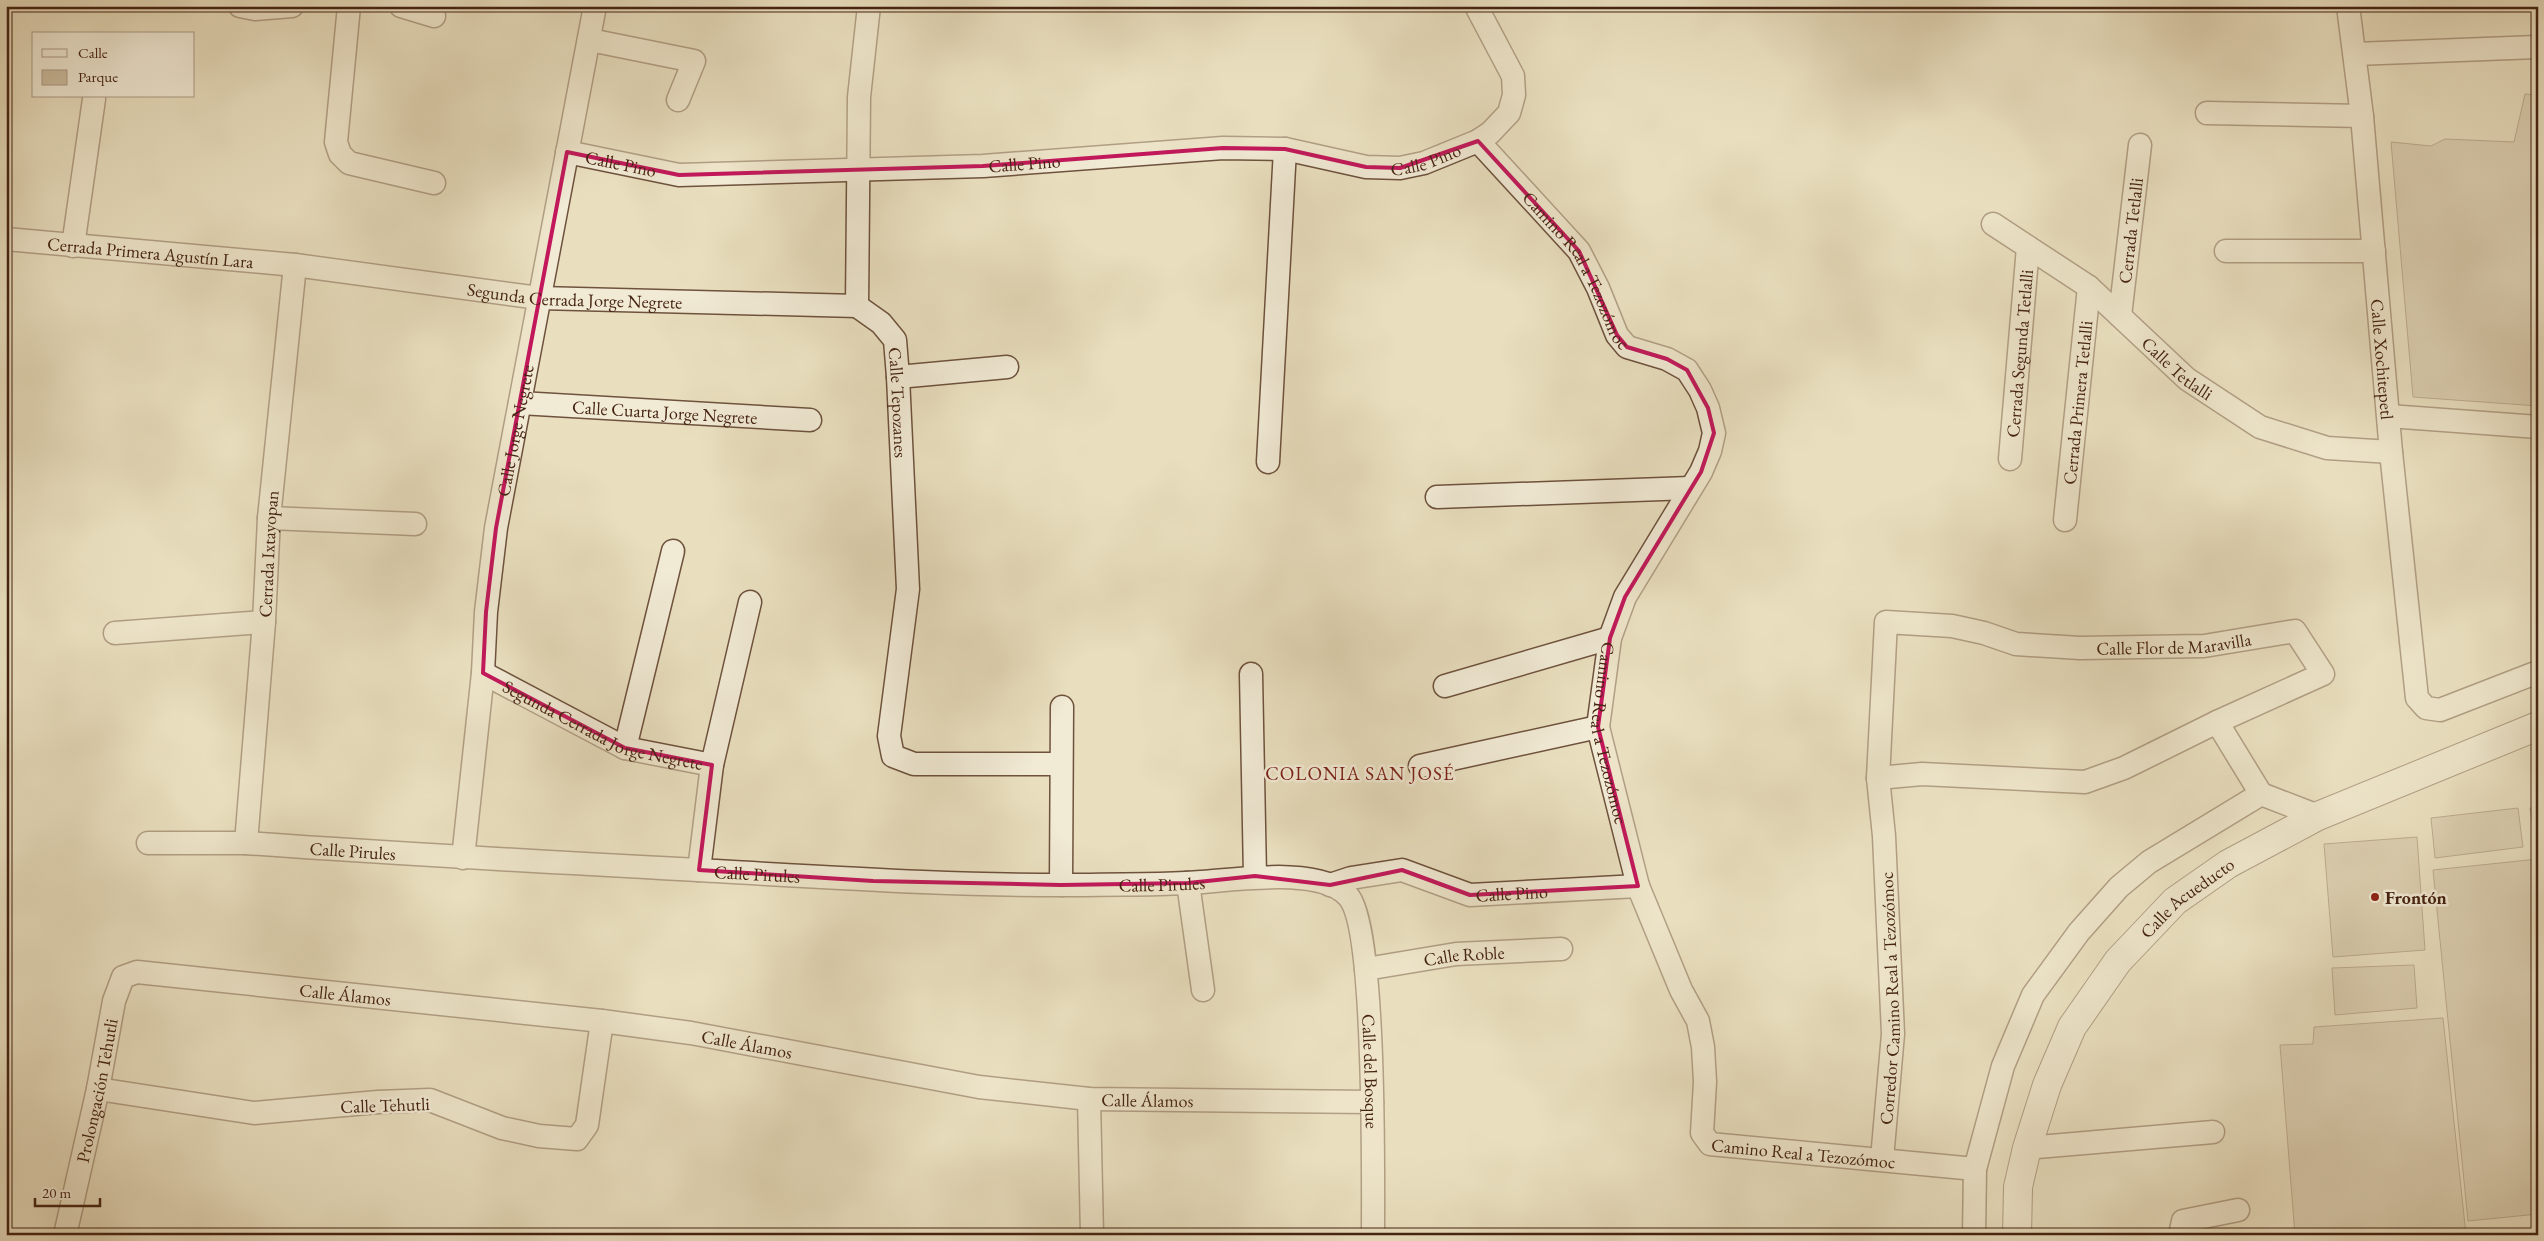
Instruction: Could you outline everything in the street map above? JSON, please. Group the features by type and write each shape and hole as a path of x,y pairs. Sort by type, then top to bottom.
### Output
{"street":[{"path":"240,6 256,10 292,6"},
{"path":"349,6 336,142 340,154 349,163 434,183"},
{"path":"401,6 434,16"},
{"name":"Calle Jorge Negrete","path":"463,858 483,673 486,612 496,528 538,298 590,40 595,6"},
{"path":"857,306 860,97 869,6"},
{"path":"1476,6 1513,76 1514,95 1509,113 1490,133 1478,141"},
{"name":"Calle Xochitepetl","path":"2348,6 2362,116 2391,452 2417,698 2426,708 2440,710 2538,672"},
{"path":"590,40 694,61 678,100"},
{"path":"2355,54 2537,47"},
{"path":"73,246 94,99"},
{"path":"2207,113 2362,116"},
{"name":"Calle Pino","path":"567,152 679,175 983,166 1223,148 1285,149 1366,167 1400,168 1424,162 1478,141"},
{"name":"Camino Real a Tezozómoc","path":"1478,141 1579,251 1598,288 1617,335 1627,347 1667,358 1686,370 1700,390 1708,408 1714,433 1710,451 1701,472 1625,597 1610,638 1598,727 1638,886 1680,990 1698,1021 1703,1047 1705,1082 1702,1133 1710,1144 1974,1169"},
{"name":"Cerrada Tetlalli","path":"2120,316 2140,146"},
{"path":"1268,462 1285,149"},
{"name":"Calle Tetlalli","path":"1993,224 2089,287 2187,379 2260,427 2327,448 2391,452"},
{"name":"Cerrada Primera Agustín Lara","path":"6,239 295,265"},
{"name":"Cerrada Segunda Tetlalli","path":"2010,458 2028,246"},
{"path":"2226,251 2374,251"},
{"name":"Segunda Cerrada Jorge Negrete","path":"295,265 538,298 857,306"},
{"name":"Cerrada Ixtayopan","path":"246,844 264,622 269,518 295,265"},
{"name":"Cerrada Primera Tetlalli","path":"2065,520 2089,287"},
{"name":"Calle Tepozanes","path":"857,306 882,323 895,340 898,377 908,589 889,736 893,756 914,764 1060,764"},
{"path":"898,377 1007,367"},
{"name":"Calle Cuarta Jorge Negrete","path":"520,403 810,420"},
{"path":"2389,416 2538,427"},
{"path":"1437,497 1690,488"},
{"path":"269,518 415,524"},
{"path":"625,748 673,551"},
{"path":"712,765 750,602"},
{"path":"115,632 264,622"},
{"name":"Calle Flor de Maravilla","path":"1878,778 1922,774 2085,782 2124,768 2217,722 2323,674 2295,631 2204,646 2080,648 2016,644 1984,633 1952,626 1886,622"},
{"name":"Corredor Camino Real a Tezozómoc","path":"1882,1159 1894,1034 1884,836 1878,778 1886,622"},
{"path":"1445,686 1610,638"},
{"name":"Segunda Cerrada Jorge Negrete","path":"483,673 625,748 712,765 699,870"},
{"path":"1251,674 1255,876"},
{"path":"1061,885 1060,764 1062,707"},
{"path":"2217,722 2261,794 2318,816"},
{"name":"Calle Acueducto","path":"2018,1235 2018,1187 2027,1148 2046,1085 2072,1027 2118,961 2176,901 2228,864 2318,816 2538,726"},
{"path":"1420,766 1598,727"},
{"path":"1974,1235 1974,1169 2003,1066 2033,996 2079,932 2119,887 2149,862 2261,794"},
{"name":"Calle Pirules","path":"148,843 246,844 873,881 1061,885 1188,883 1255,876 1330,884 1347,894 1356,908"},
{"name":"Calle Pino","path":"1330,884 1351,878 1402,870 1470,895 1638,886"},
{"path":"1188,883 1204,990"},
{"name":"Calle del Bosque","path":"1356,908 1366,969 1372,1102 1373,1235"},
{"name":"Calle Roble","path":"1366,969 1456,954 1561,949"},
{"name":"Calle Álamos","path":"122,976 137,972 602,1021 691,1033 979,1087 1089,1099 1372,1102"},
{"name":"Prolongación Tehutli","path":"65,1235 98,1089 114,1001 122,976"},
{"name":"Calle Tehutli","path":"98,1089 254,1113 378,1102 430,1100 502,1128 539,1136 577,1139 588,1124 602,1021"},
{"path":"1089,1099 1092,1235"},
{"path":"2027,1148 2214,1132"},
{"path":"2180,1235 2184,1221 2238,1210"}],"highlighted area":[{"path":"1478,141 1579,251 1617,335 1627,347 1667,359 1687,370 1708,408 1714,433 1701,472 1625,597 1610,638 1598,727 1638,886 1470,895 1402,870 1330,885 1255,876 1188,883 1061,885 873,881 699,870 712,765 625,748 483,673 486,612 496,528 567,152 679,175 983,166 1223,148 1285,149 1366,167 1400,168"}],"green space":[{"path":"2525,94 2538,95 2538,406 2413,397 2391,142 2431,146 2445,139 2514,142"},
{"path":"2538,807 2538,847 2536,847 2530,808"},
{"path":"2518,808 2523,847 2435,858 2431,818"},
{"name":"Frontón","path":"2417,837 2425,950 2333,957 2324,844"},
{"path":"2538,859 2538,1214 2468,1221 2433,870"},
{"path":"2414,965 2417,1008 2335,1015 2332,968"},
{"path":"2443,1018 2466,1235 2295,1235 2280,1045 2313,1044 2314,1027"}],"place":[{"name":"Frontón","path":"2375,897"}],"district":[{"name":"COLONIA SAN JOSÉ","path":"1360,773"}]}
